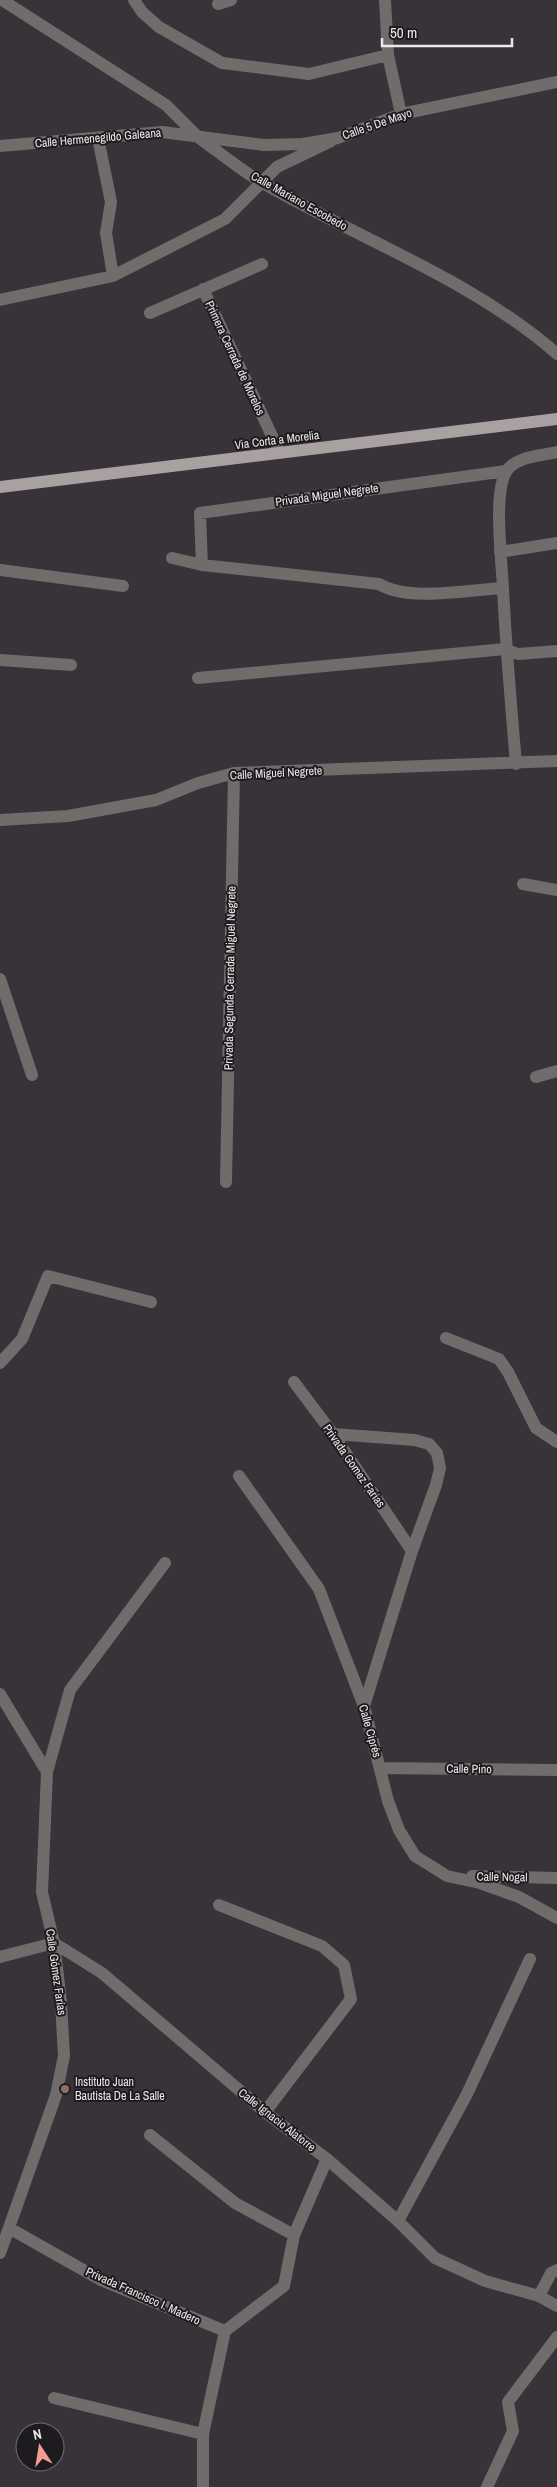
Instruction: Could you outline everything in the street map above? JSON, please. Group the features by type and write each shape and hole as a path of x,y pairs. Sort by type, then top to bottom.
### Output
{"main road":[{"name":"Via Corta a Morelia","path":"0,487 557,419"}],"street":[{"name":"Calle Mariano Escobedo","path":"2,0 166,105 196,135 262,182 470,293 527,330 557,354"},
{"path":"134,0 142,12 159,27 222,63 308,74 388,54"},
{"path":"218,4 231,0"},
{"path":"385,0 388,54 401,114"},
{"name":"Calle 5 De Mayo","path":"196,135 264,145 303,144 338,138 401,114 557,82"},
{"name":"Calle Hermenegildo Galeana","path":"0,146 162,132 196,135"},
{"path":"98,138 111,202 106,232 113,276"},
{"path":"0,300 113,276 224,219 277,167 338,138"},
{"path":"150,313 262,264"},
{"name":"Primera Cerrada de Morelos","path":"203,289 280,453"},
{"name":"Privada Miguel Negrete","path":"202,565 200,513 506,471 516,461 557,452"},
{"path":"506,471 500,485 500,552 505,649 516,764"},
{"path":"500,552 557,543"},
{"path":"172,558 202,565 379,584 390,590 406,594 503,588"},
{"path":"0,570 123,586"},
{"path":"198,678 505,649 518,654 557,651"},
{"path":"0,660 71,665"},
{"name":"Calle Miguel Negrete","path":"0,820 68,816 156,800 198,783 234,773 557,761"},
{"name":"Privada Segunda Cerrada Miguel Negrete","path":"226,1182 234,773"},
{"path":"523,884 557,890"},
{"path":"0,979 32,1075"},
{"path":"536,1077 557,1071"},
{"path":"0,1363 22,1339 48,1276 151,1302"},
{"path":"446,1338 499,1359 508,1372 536,1428 557,1442"},
{"name":"Privada Gomez Farias","path":"294,1382 412,1551"},
{"path":"332,1434 414,1440 428,1444 437,1453 440,1468 364,1706"},
{"name":"Calle Ciprés","path":"239,1476 319,1589 364,1706 388,1801 403,1836 415,1856 447,1876 480,1883 519,1897 557,1918"},
{"name":"Calle Gómez Farías","path":"0,2253 56,2094 64,2056 61,2002 54,1943 42,1892 47,1772 70,1690 165,1563"},
{"path":"0,1694 47,1772"},
{"name":"Calle Pino","path":"380,1768 557,1770"},
{"name":"Calle Nogal","path":"447,1876 557,1878"},
{"path":"219,1904 322,1946 344,1965 351,1999 265,2112"},
{"path":"0,1958 54,1943"},
{"name":"Calle Ignacio Alatorre","path":"54,1943 102,1973 265,2112 327,2159 398,2221 435,2258 485,2281 539,2296 557,2306"},
{"path":"398,2221 468,2094 530,1959"},
{"path":"150,2136 235,2203 294,2235"},
{"path":"203,2487 203,2434 225,2331 284,2286 294,2235 327,2159"},
{"name":"Privada Francisco I. Madero","path":"9,2228 101,2280 225,2331"},
{"path":"539,2296 550,2273 557,2270"},
{"path":"487,2487 513,2432 508,2402 557,2337"},
{"path":"54,2398 203,2434"}],"place":[{"name":"Instituto Juan Bautista De La Salle","path":"65,2089"}]}
